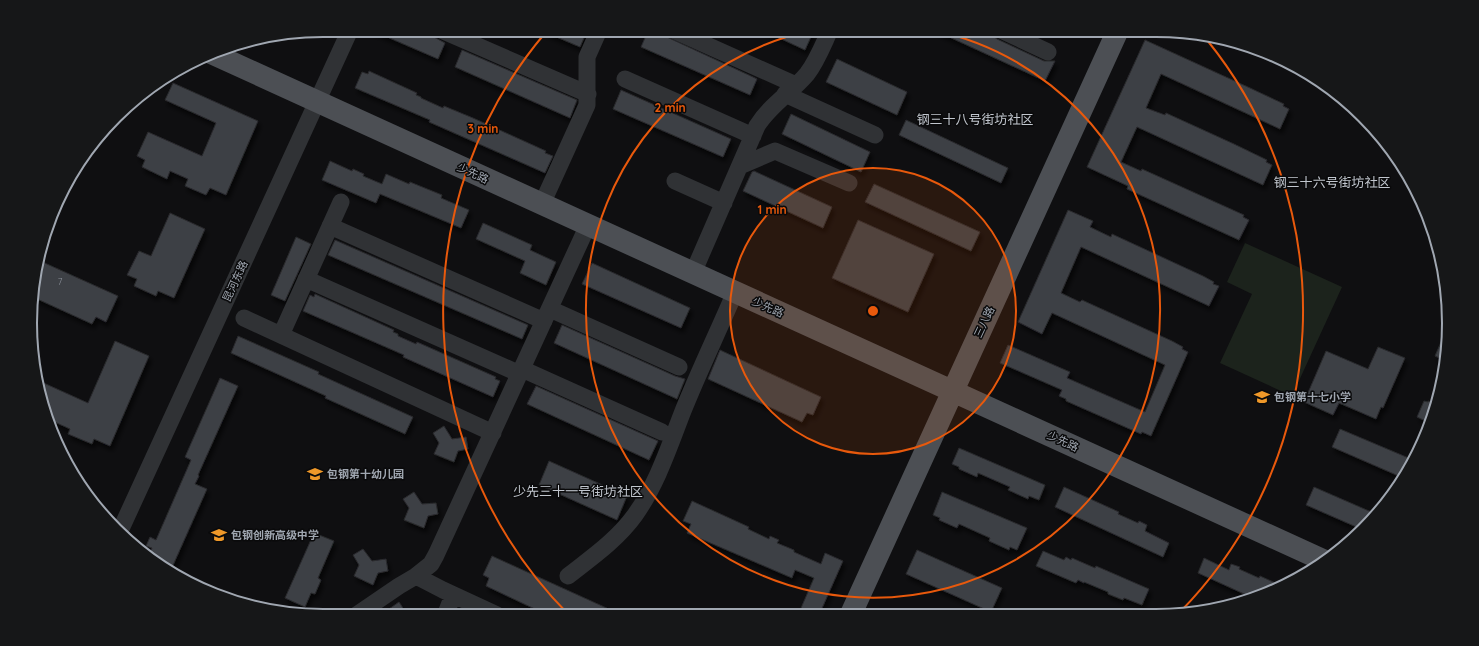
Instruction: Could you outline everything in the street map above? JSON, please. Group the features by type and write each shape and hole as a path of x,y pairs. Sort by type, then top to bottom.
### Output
{"main road":[{"name":"三八路","path":"853,609 1115,37"},
{"name":"少先路","path":"220,57 1319,558"}],"street":[{"name":"昆河东路","path":"122,526 347,37"},
{"path":"457,37 588,94"},
{"path":"542,204 585,110 588,100 587,57 596,37"},
{"path":"687,37 875,135"},
{"path":"693,273 753,136 763,117 806,75 816,60 827,37"},
{"path":"1016,37 1048,52"},
{"path":"625,79 753,136"},
{"path":"740,166 775,151 849,184"},
{"path":"675,181 724,203"},
{"path":"282,336 341,202"},
{"path":"364,609 416,576 431,564 493,433 588,225"},
{"path":"330,226 547,315 679,367"},
{"path":"306,279 662,432"},
{"path":"568,576 615,539 634,516 652,488 689,396 735,292"},
{"path":"244,318 493,433"},
{"path":"416,576 483,609"},
{"path":"447,609 454,595"}],"shaded area":[{"path":"1245,243 1342,287 1292,396 1220,363 1252,294 1227,282"}],"building":[{"path":"387,37 434,37 445,43 438,59"},
{"path":"556,37 584,37 580,47"},
{"path":"645,37 667,37 757,79 750,95 641,47"},
{"path":"777,37 811,37 805,50"},
{"path":"949,37 994,37 1044,61 1055,61 1045,81"},
{"path":"1145,40 1284,104 1283,106 1289,109 1280,129 1161,74 1146,108 1165,115 1166,113 1267,160 1266,162 1272,165 1263,185 1137,127 1121,162 1141,171 1142,169 1244,215 1243,217 1249,220 1239,240 1127,189 1128,186 1087,167"},
{"path":"462,50 577,100 570,118 455,67"},
{"path":"837,59 907,92 897,115 826,82"},
{"path":"369,71 417,93 416,95 421,98 443,108 444,106 473,118 546,151 545,153 553,156 545,173 429,122 430,120 355,88 362,72 368,74"},
{"path":"173,83 258,121 226,195 210,188 206,195 185,186 188,179 170,171 167,179 142,167 145,160 137,156 148,132 202,156 216,123 165,100"},
{"path":"621,90 731,139 723,157 613,109"},
{"path":"791,114 870,152 861,172 782,134"},
{"path":"906,120 1008,168 1001,183 899,135"},
{"path":"330,161 352,171 353,169 364,174 363,176 382,184 386,174 409,184 410,182 442,195 441,198 469,210 461,228 380,194 376,203 322,180"},
{"path":"754,171 832,207 823,228 743,191 752,172"},
{"path":"874,184 980,232 971,251 865,202"},
{"path":"1068,210 1093,221 1090,227 1111,237 1112,234 1203,276 1214,282 1213,284 1219,286 1209,306 1081,247 1061,293 1080,302 1082,300 1172,341 1183,347 1182,349 1188,352 1151,436 1142,432 1141,434 1066,401 1066,399 1059,396 1062,390 1000,363 1008,345 1070,372 1067,378 1145,412 1165,365 1052,313 1042,334 1018,322"},
{"path":"170,213 205,229 174,298 158,291 156,296 134,286 137,279 127,275 139,251 151,256"},
{"path":"858,220 934,254 908,312 832,278"},
{"path":"483,223 532,245 530,250 556,262 546,285 520,273 525,261 476,239"},
{"path":"296,237 311,244 285,301 271,295"},
{"path":"335,240 528,325 522,339 328,255"},
{"path":"43,262 118,296 106,322 96,317 92,324 38,299"},
{"path":"592,263 690,308 681,328 582,284"},
{"path":"315,294 394,330 393,332 398,334 398,336 416,344 417,342 496,377 495,379 500,381 493,397 403,357 404,355 303,311 310,295 314,297"},
{"path":"562,325 675,376 685,379 677,399 554,343"},
{"path":"238,336 319,372 318,374 413,417 405,434 231,353"},
{"path":"115,341 149,356 110,446 94,439 92,444 68,434 70,429 55,422 43,383 88,403"},
{"path":"1441,342 1440,358 1435,356"},
{"path":"1378,347 1405,358 1383,408 1381,407 1376,419 1339,403 1333,415 1304,402 1326,351 1368,369"},
{"path":"720,350 821,397 813,415 807,413 802,422 708,379"},
{"path":"220,378 238,386 198,475 199,476 195,484 207,489 173,566 150,551 152,548 146,546 150,537 156,540 191,460 185,457"},
{"path":"536,386 658,441 649,460 527,404"},
{"path":"1424,401 1431,402 1425,421 1417,417"},
{"path":"444,426 452,439 466,437 468,449 458,451 454,462 434,454 439,443 433,433"},
{"path":"1340,429 1408,458 1398,476 1332,447"},
{"path":"959,448 1045,485 1039,500 1029,496 1028,499 1008,490 1010,487 978,473 977,477 959,469 959,467 952,464"},
{"path":"549,461 627,496 617,520 539,485"},
{"path":"1064,487 1119,512 1118,514 1138,523 1139,521 1147,525 1145,531 1169,543 1163,557 1055,507"},
{"path":"1314,487 1371,512 1356,527 1306,505"},
{"path":"414,492 422,504 436,503 438,514 428,516 424,528 404,520 409,508 403,499"},
{"path":"942,492 1027,528 1017,550 1010,547 1009,550 989,541 990,538 959,524 957,528 939,520 940,518 933,515"},
{"path":"692,501 749,527 748,529 769,539 770,536 779,540 777,543 821,564 825,553 843,561 822,609 801,609 814,578 795,570 792,578 687,533 691,524 683,521"},
{"path":"314,533 334,541 318,578 321,580 315,594 311,593 305,607 285,598"},
{"path":"363,549 372,561 386,559 388,571 378,573 373,585 354,576 359,565 353,555"},
{"path":"917,550 1002,588 992,609 984,609 906,574"},
{"path":"1043,551 1064,560 1066,557 1071,560 1072,558 1095,568 1096,566 1149,589 1142,605 1124,598 1123,600 1108,594 1108,592 1078,580 1076,583 1036,566"},
{"path":"492,556 609,609 535,609 486,586 489,578 483,575"},
{"path":"1204,558 1229,570 1231,564 1240,567 1239,569 1259,578 1260,576 1275,583 1246,595 1198,573"},
{"path":"399,602 404,609 389,609"}],"place":[{"name":"包钢第十七小学","path":"1262,397"},
{"name":"包钢第十幼儿园","path":"315,474"},
{"name":"包钢创新高级中学","path":"219,535"}],"district":[{"name":"钢三十八号街坊社区","path":"975,119"},
{"name":"钢三十六号街坊社区","path":"1332,182"},
{"name":"少先三十一号街坊社区","path":"578,491"}]}
